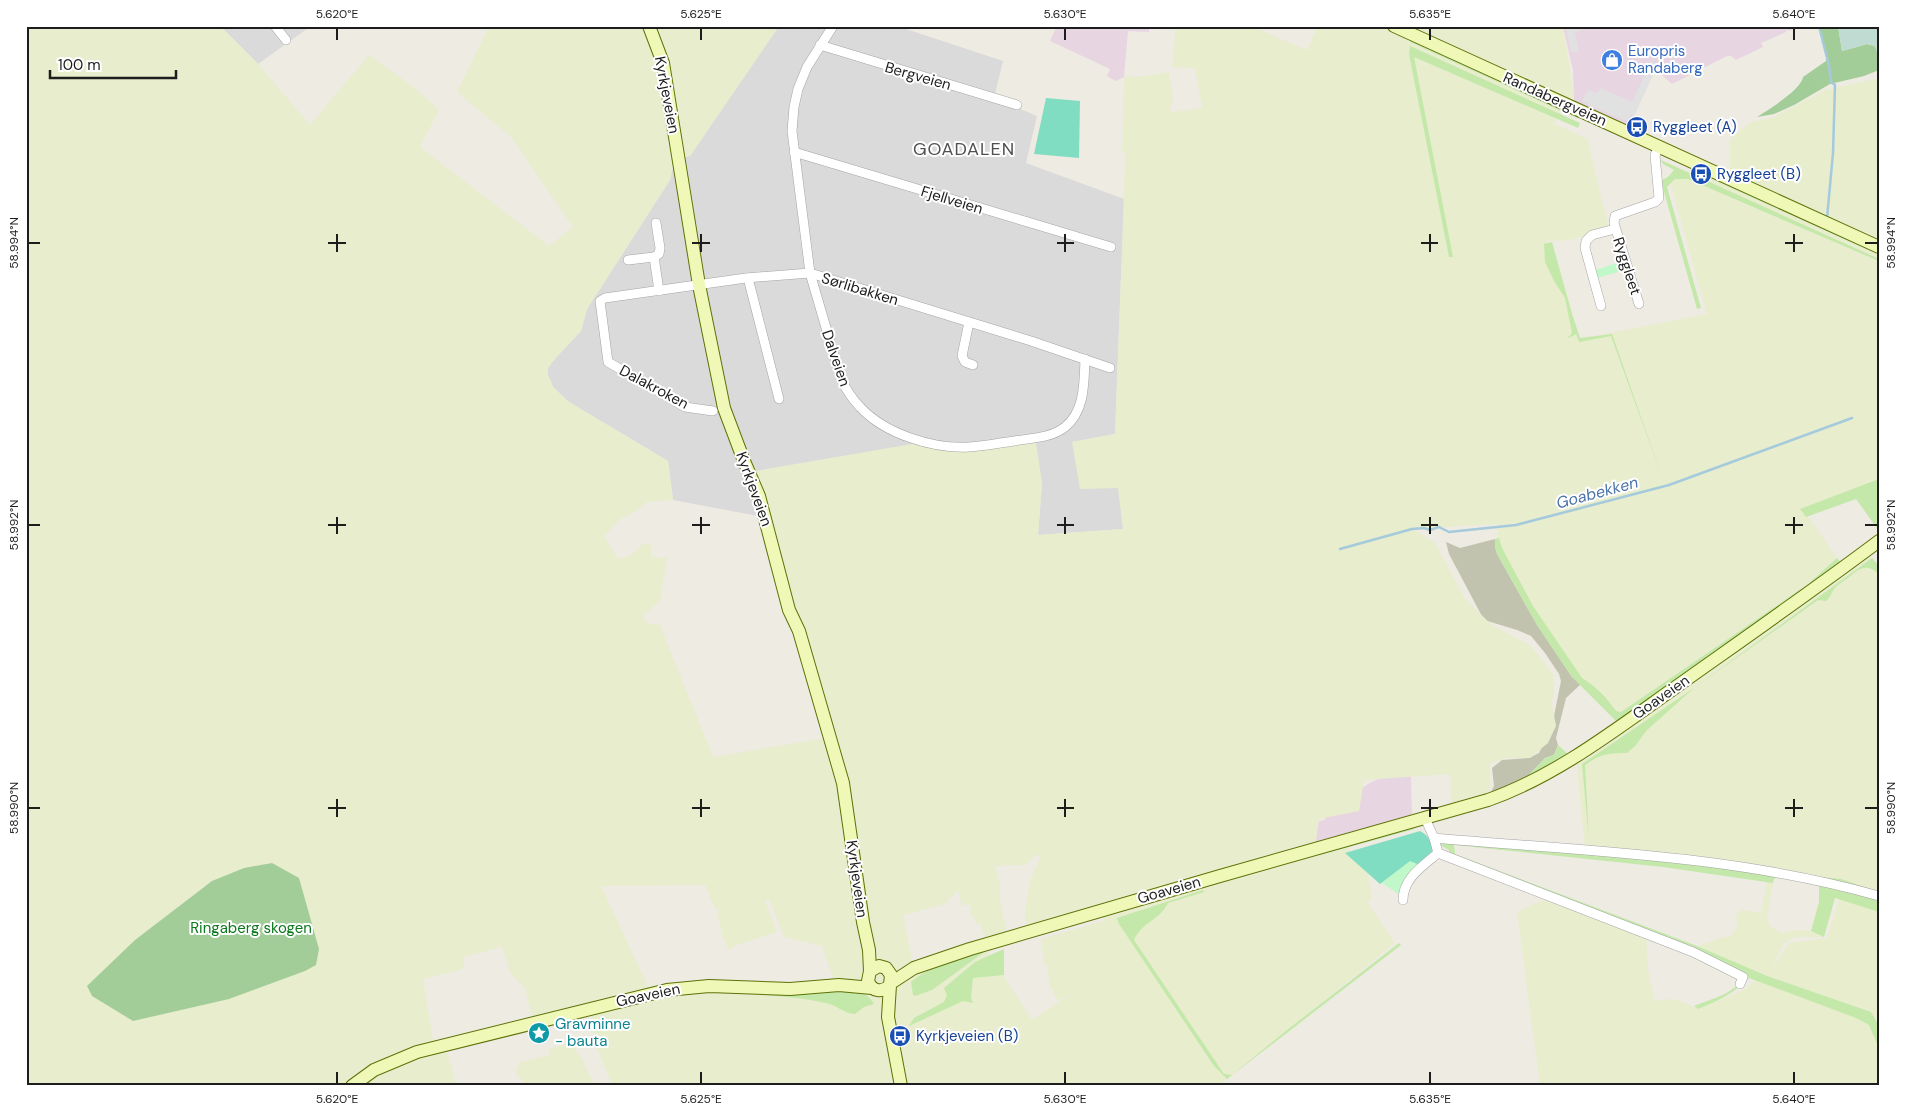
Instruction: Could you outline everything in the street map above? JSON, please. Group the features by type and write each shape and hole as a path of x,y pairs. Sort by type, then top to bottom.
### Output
{"main road":[{"name":"Kyrkjeveien","path":"649,26 663,63 699,285 724,408 759,496 789,610 800,631 840,770 869,950 869,972"},
{"name":"Randabergveien","path":"1394,26 1879,247"},
{"name":"Goaveien","path":"352,1086 374,1070 417,1052 667,990 709,986 797,989 839,986 883,990 914,968 1038,928 1502,795 1532,782 1605,737 1879,541"},
{"name":"Kyrkjeveien","path":"869,950 884,968"},
{"name":"Goaveien","path":"839,986 869,972 875,967 914,968"},
{"path":"884,968 891,975 888,1017 901,1086"},
{"path":"869,972 868,981 888,1017"}],"street":[{"path":"275,26 286,40"},
{"name":"Dalveien","path":"833,26 807,67 798,89 792,131 810,273 841,379 850,395 861,408 878,422 918,440 968,447 1051,435 1066,427 1076,413 1082,397 1085,359"},
{"name":"Bergveien","path":"820,46 1017,105"},
{"name":"Ryggleet","path":"1639,304 1614,223 1615,216 1655,202 1659,198 1655,155 1659,146"},
{"name":"Fjellveien","path":"794,152 1112,247"},
{"path":"628,260 654,258 659,254 660,248 656,223"},
{"name":"Ryggleet","path":"1602,306 1585,248 1586,240 1592,235 1615,229"},
{"path":"654,258 659,290"},
{"name":"Sørlibakken","path":"699,285 748,278 810,273 1110,368"},
{"path":"748,278 779,399"},
{"name":"Dalakroken","path":"699,285 605,298 600,301 608,362 685,407 713,411"},
{"path":"968,322 962,356 965,362 973,365"},
{"path":"1425,818 1438,853"},
{"path":"1434,838 1587,850 1734,866 1817,880 1879,896"},
{"path":"1403,900 1403,889 1408,881 1438,853"},
{"path":"1438,853 1693,952 1743,977 1740,984"}],"shaded area":[{"path":"220,26 311,26 258,64"},
{"path":"779,26 897,26 1003,61 994,98 1037,116 1026,163 1124,199 1115,434 1072,442 1119,488 1123,529 1038,535 1042,483 763,517 673,500 668,461 569,402 553,387 548,375 548,368 581,331 587,309 670,180 673,167 682,158 690,156"},
{"path":"1057,26 1149,26 1149,32 1128,31 1124,77 1116,81 1107,76 1110,69 1050,41"},
{"path":"1571,26 1592,26 1575,33 1579,51 1571,52 1566,28"},
{"path":"1800,26 1789,31 1786,30 1786,32 1761,43 1763,47 1736,60 1731,56 1727,56 1672,84 1655,69 1634,116 1632,116 1629,124 1621,125 1574,102 1573,70 1563,27"},
{"path":"1838,26 1879,26 1879,57 1875,46 1867,44 1842,51"},
{"path":"1651,61 1658,64 1634,116 1631,115 1627,121 1582,101 1588,90 1597,93 1600,88 1632,102"},
{"path":"1495,539 1497,554 1537,625 1572,677 1581,684 1566,698 1556,738 1558,745 1554,755 1545,758 1522,782 1491,792 1494,786 1492,768 1502,760 1529,758 1539,753 1552,726 1561,681 1559,674 1545,653 1531,636 1484,620 1449,554 1446,542 1460,548"},
{"path":"1386,775 1411,776 1412,818 1314,845 1316,822 1325,820 1325,815 1368,784"}],"green space":[{"path":"26,26 220,26 258,64 310,125 369,55 415,88 439,110 420,147 549,246 573,227 511,137 457,92 489,26 779,26 690,156 682,158 673,167 670,180 587,309 581,331 548,368 548,375 553,387 569,402 668,461 673,500 647,502 636,511 619,520 604,536 618,559 631,555 644,543 651,545 651,557 667,558 660,601 642,616 649,625 659,623 713,757 832,737 749,472 912,444 957,451 1036,442 1042,483 1038,535 1123,529 1118,488 1080,489 1072,442 1115,434 1124,199 1125,152 1122,151 1124,77 1169,72 1173,102 1169,110 1172,112 1202,108 1195,68 1172,67 1176,26 1251,26 1307,50 1318,26 1563,26 1574,97 1553,123 1587,139 1609,229 1570,240 1547,241 1560,270 1580,339 1707,314 1670,182 1678,176 1716,181 1730,171 1730,139 1751,122 1772,118 1825,90 1879,78 1879,481 1805,512 1846,571 1868,554 1879,572 1879,1086 1540,1086 1517,912 1554,895 1646,935 1648,969 1654,1001 1669,999 1684,1002 1697,1009 1743,990 1763,975 1697,946 1731,936 1738,924 1735,915 1743,910 1761,913 1767,881 1773,883 1767,917 1770,927 1782,933 1795,930 1811,931 1824,937 1795,937 1783,944 1772,969 1789,943 1827,938 1840,896 1817,881 1585,850 1576,756 1623,724 1577,675 1529,603 1498,546 1497,524 1413,529 1435,543 1465,599 1492,625 1531,646 1553,674 1554,692 1552,703 1556,726 1548,743 1530,758 1504,758 1490,764 1490,797 1452,810 1450,774 1364,780 1359,811 1319,819 1315,848 1344,842 1368,873 1372,898 1368,903 1395,943 1219,1086 606,1086 611,1083 594,1041 594,1025 591,1022 590,1014 533,1022 525,989 511,974 502,947 463,957 464,967 460,970 423,979 434,1045 445,1045 457,1086 26,1086","holes":["1036,855 1041,855 1030,881 1025,912 1027,929 1099,908 1104,921 1041,939 1044,963 1048,967 1049,982 1057,1001 1073,993 1032,1020 983,944 913,966 903,915 945,904 958,890 962,906 970,904 972,917 974,917 976,924 980,923 986,940 1007,934 1000,899 1000,884 992,856 995,866 1023,865","705,885 715,909 722,910 717,912 723,938 729,950 737,945 777,932 765,901 769,899 784,937 822,946 835,984 651,993 601,886"]},
{"path":"1819,26 1838,26 1842,51 1867,44 1875,46 1879,57 1879,70 1864,76 1830,84 1794,105 1774,114 1757,117 1791,93 1803,77 1826,61 1827,58"},
{"path":"1411,39 1579,117 1577,118 1410,42"},
{"path":"1410,46 1580,123 1578,128 1414,57 1453,257 1449,257 1409,54"},
{"path":"1046,98 1080,101 1079,158 1034,154"},
{"path":"1661,160 1879,259 1879,261 1688,179 1675,179 1667,187 1701,308 1697,309 1661,181 1674,170 1663,164"},
{"path":"1703,175 1718,178 1879,251 1879,255"},
{"path":"1552,242 1580,338 1612,334 1663,480 1611,336 1579,342 1576,334 1567,339 1572,333 1565,298 1545,262 1544,244"},
{"path":"1622,261 1625,270 1597,278 1594,269"},
{"path":"1879,479 1879,531 1856,499 1806,517 1800,509"},
{"path":"1499,538 1502,548 1533,606 1582,678 1601,693 1616,711 1621,712 1807,585 1837,558 1841,563 1617,722 1572,677 1537,625 1497,554 1495,539"},
{"path":"1872,558 1879,566 1879,575 1867,568 1859,570 1836,587 1826,601 1818,600 1694,688"},
{"path":"1821,591 1819,594 1610,742 1608,739"},
{"path":"1694,688 1646,731 1636,745 1627,753 1605,755 1585,765 1589,841 1582,764"},
{"path":"1558,745 1569,755 1522,782 1545,758 1554,755"},
{"path":"1413,827 1415,829 1231,879"},
{"path":"1420,831 1429,839 1434,851 1422,866 1410,861 1380,884 1345,853"},
{"path":"1445,839 1841,879 1879,892 1879,912 1835,898 1824,937 1811,931 1819,902 1819,886 1778,876 1774,879 1773,883 1663,867 1454,845 1455,854 1697,946 1767,976 1871,1012 1879,1026 1879,1048 1869,1025 1856,1018 1749,978 1719,1000 1698,1009 1694,1006 1728,992 1743,977 1449,857 1449,850 1440,845 1440,842"},
{"path":"1410,860 1422,866 1403,897 1382,883"},
{"name":"Ringaberg skogen","path":"272,863 299,878 319,949 316,965 305,971 229,999 133,1021 92,996 87,986 135,940 212,881 244,868"},
{"path":"1203,890 1204,892 1168,903 1161,913 1141,929 1134,940 1224,1074 1232,1075 1399,943 1401,945 1227,1079 1214,1066 1119,924 1117,918"},
{"path":"1004,949 1004,975 973,978 971,998 973,1003 963,1001 909,1026 914,1018 944,1002 947,995 944,988 975,962"},
{"path":"987,950 932,990 913,995 911,982 919,976 947,962"},
{"path":"847,991 863,993 874,1004 864,1007 855,1014 848,1013 830,1004 816,1001 745,993 815,993"},
{"path":"573,1042 576,1053 579,1053 595,1086 526,1086 515,1072 520,1062 550,1055 548,1049"}],"waterway":[{"path":"1819,26 1831,82 1835,85 1833,153 1827,218"},
{"name":"Goabekken","path":"1340,549 1412,529 1424,528 1430,530 1439,527 1449,532 1516,525 1669,485 1852,418"}],"place":[{"name":"Europris Randaberg","path":"1612,60"},
{"name":"Ryggleet (A)","path":"1637,127"},
{"name":"Ryggleet (B)","path":"1701,174"},
{"name":"Gravminne - bauta","path":"539,1033"},
{"name":"Kyrkjeveien (B)","path":"900,1036"}],"district":[{"name":"GOADALEN","path":"964,149"}]}
